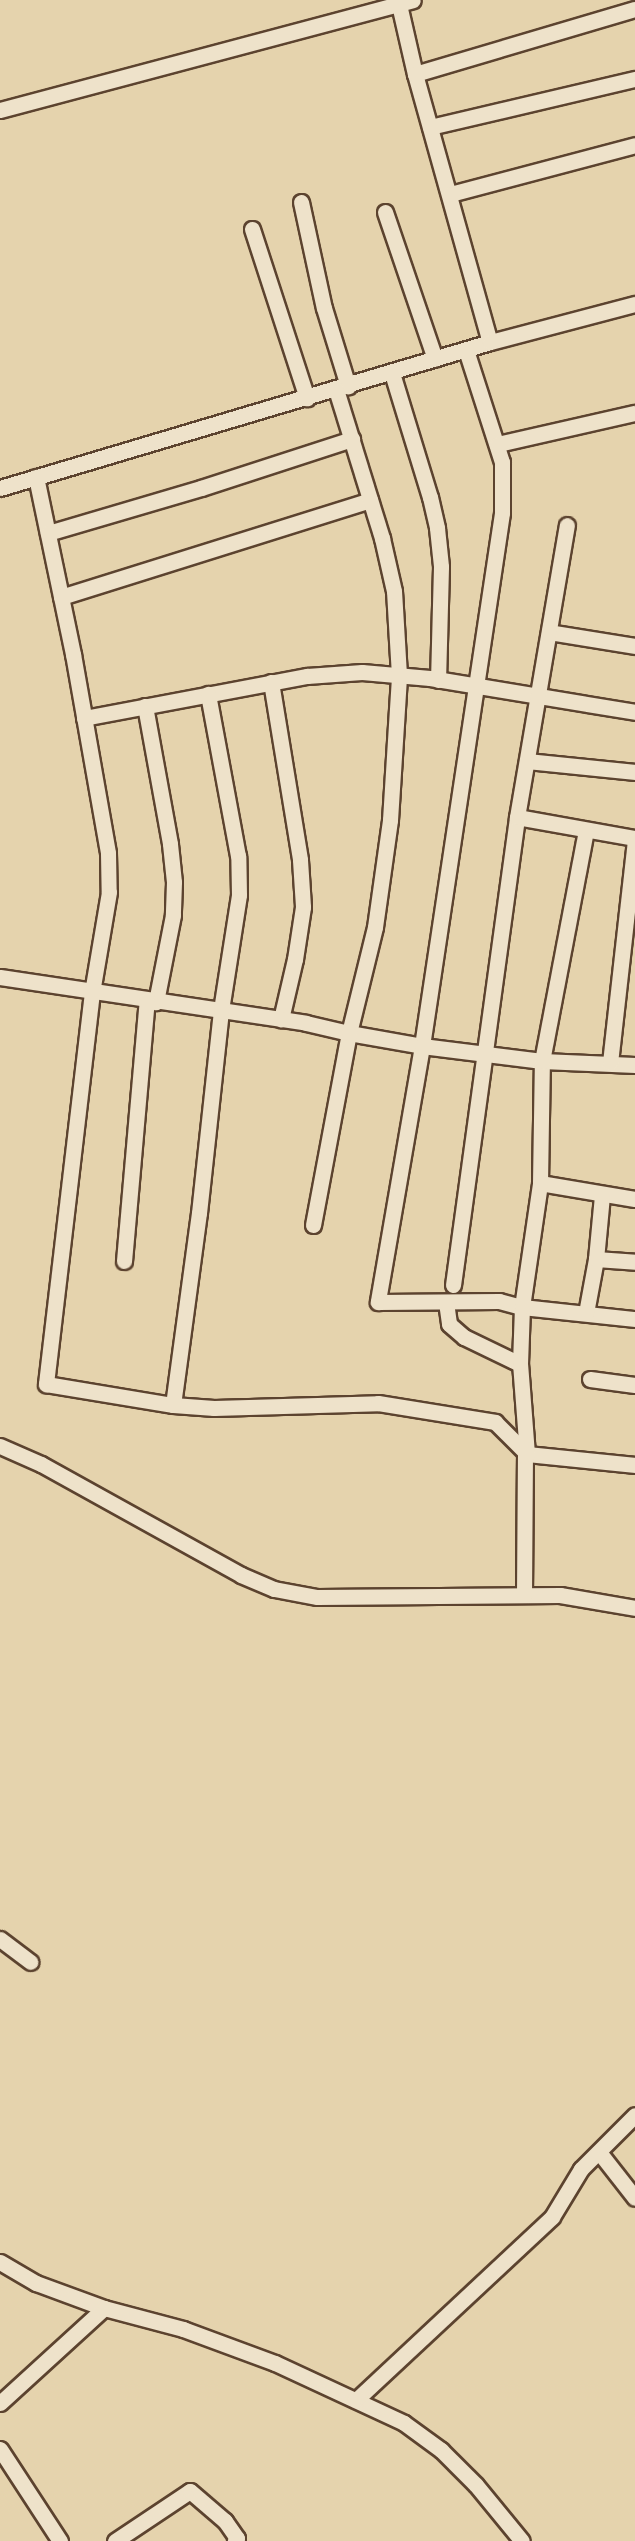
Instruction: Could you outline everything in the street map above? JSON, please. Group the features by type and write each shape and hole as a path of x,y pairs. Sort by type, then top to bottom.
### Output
{"street":[{"path":"0,110 403,1 415,74 490,342"},
{"path":"415,74 635,9"},
{"path":"430,127 635,79"},
{"path":"450,194 635,145"},
{"path":"301,202 352,439 382,538 394,591 399,675 385,852 375,927 349,1034 312,1225"},
{"path":"385,212 435,359"},
{"path":"252,229 307,398"},
{"path":"0,488 342,388 490,342 635,304"},
{"path":"466,350 498,444 504,490 422,1046 378,1302 499,1301 522,1307 635,1319"},
{"path":"392,373 430,497 437,528 441,567 438,680"},
{"path":"498,444 635,413"},
{"path":"48,533 201,488 352,439"},
{"path":"36,477 61,597 108,853 109,892 92,992 46,1384 173,1405 214,1408 378,1403 495,1422 527,1454 635,1465"},
{"path":"61,597 370,500"},
{"path":"453,1285 517,817 567,525"},
{"path":"549,632 635,646"},
{"path":"84,718 271,682 340,674 399,675 438,680 635,712"},
{"path":"271,682 300,860 303,907 295,959 281,1019"},
{"path":"173,1405 199,1214 221,1010 239,895 238,856 208,694"},
{"path":"124,1261 151,1001 173,915 174,882 170,844 145,706"},
{"path":"527,761 635,772"},
{"path":"517,817 635,839 610,1063"},
{"path":"524,1595 525,1456 527,1454 520,1364 522,1307 540,1183 542,1061 586,831"},
{"path":"0,977 281,1019 349,1034 422,1046 542,1061 635,1065"},
{"path":"540,1183 602,1195 635,1198"},
{"path":"586,1313 596,1258 602,1195"},
{"path":"596,1258 635,1262"},
{"path":"446,1302 449,1324 464,1336 520,1364"},
{"path":"590,1379 635,1385"},
{"path":"0,1446 41,1464 241,1575 274,1589 317,1597 560,1595 635,1608"},
{"path":"0,1939 30,1962"},
{"path":"356,2400 552,2217 581,2169 635,2115"},
{"path":"599,2152 635,2198"},
{"path":"0,2262 36,2283 104,2308 183,2329 224,2344 404,2423 441,2450 476,2485 522,2541"},
{"path":"0,2403 104,2308"},
{"path":"0,2450 60,2541"},
{"path":"115,2541 190,2491 225,2521 237,2538 235,2541"}]}
